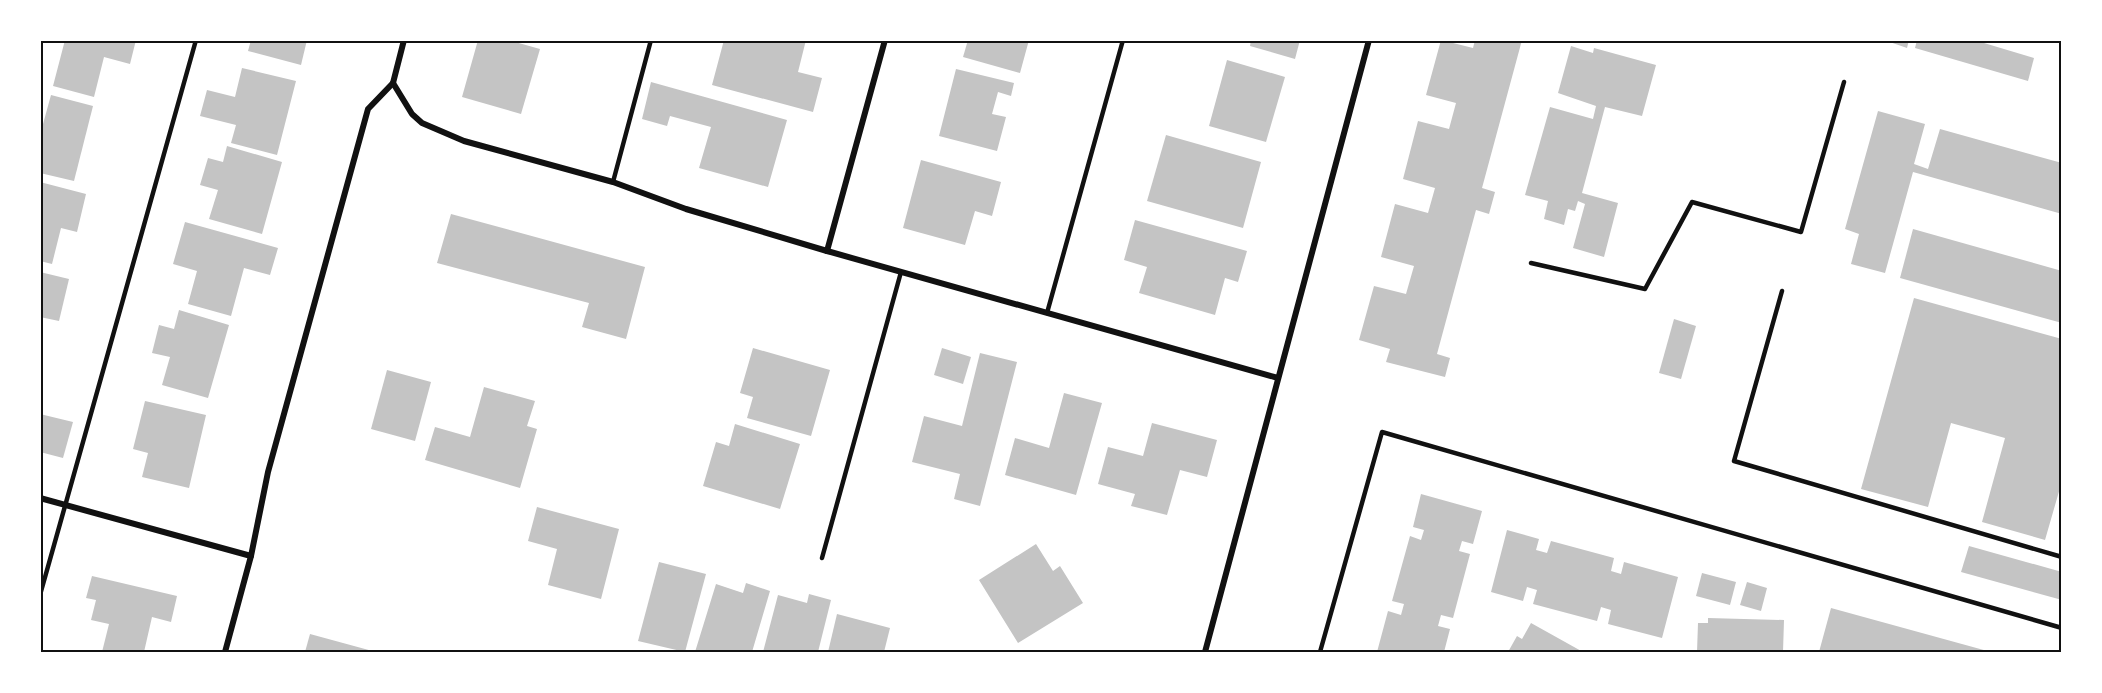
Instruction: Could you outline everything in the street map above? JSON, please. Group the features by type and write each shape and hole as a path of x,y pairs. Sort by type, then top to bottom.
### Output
{"street":[{"path":"225,652 251,556 268,472 368,109 393,84 404,40"},
{"path":"827,251 885,40"},
{"path":"1205,652 1369,40"},
{"path":"393,84 412,114 422,123 464,141 613,182 686,209 827,251 1278,378"},
{"path":"40,498 251,556"}],"lane":[{"path":"40,595 195,40"},
{"path":"613,182 651,40"},
{"path":"1047,313 1123,40"},
{"path":"1531,263 1645,289 1692,202 1801,232 1844,82"},
{"path":"822,558 901,272"},
{"path":"1782,291 1734,460 2061,557"},
{"path":"1320,652 1382,432 2061,628"}],"building":[{"path":"65,40 136,40 130,64 104,57 94,97 53,86"},
{"path":"251,40 307,40 301,65 248,51"},
{"path":"478,40 508,40 540,49 521,114 462,97"},
{"path":"724,40 806,40 798,72 822,78 813,112 712,85"},
{"path":"968,40 1029,40 1020,73 963,57"},
{"path":"1251,40 1300,40 1295,59 1250,46"},
{"path":"1441,40 1473,48 1475,40 1522,40 1482,188 1495,192 1489,214 1476,210 1437,354 1450,358 1445,377 1386,362 1390,349 1359,340 1374,286 1406,294 1414,266 1381,257 1395,204 1428,213 1435,188 1403,179 1418,121 1449,129 1456,103 1426,95"},
{"path":"1884,40 1909,40 1907,48"},
{"path":"1917,40 1974,40 2034,58 2028,81 1915,48"},
{"path":"1571,46 1593,53 1594,48 1656,65 1642,116 1605,107 1582,193 1618,203 1604,257 1573,248 1585,204 1578,201 1575,211 1568,209 1564,225 1544,219 1548,201 1525,195 1550,107 1593,119 1596,106 1558,93"},
{"path":"1227,60 1285,77 1266,142 1209,126"},
{"path":"242,68 296,81 277,155 231,143 236,125 200,116 207,90 235,97"},
{"path":"956,69 1014,83 1011,96 998,92 992,114 1006,117 997,151 939,136"},
{"path":"651,82 787,120 768,187 699,168 711,127 670,116 667,126 642,119"},
{"path":"51,95 93,106 74,181 40,173 40,135"},
{"path":"1878,111 1925,124 1914,164 1928,169 1940,129 2062,163 2062,214 1913,172 1885,273 1851,264 1859,234 1845,229"},
{"path":"1166,135 1261,162 1243,228 1147,201"},
{"path":"227,146 282,162 262,234 209,219 218,190 200,185 208,158 223,162"},
{"path":"921,160 1001,182 992,216 975,211 965,245 903,228"},
{"path":"40,182 86,194 77,232 61,228 52,264 40,261"},
{"path":"451,214 645,267 626,339 582,327 589,303 437,263"},
{"path":"1135,220 1247,251 1238,282 1225,278 1215,315 1139,293 1147,267 1124,260"},
{"path":"185,222 278,248 270,275 244,268 231,316 188,304 197,271 173,264"},
{"path":"1913,229 2062,271 2062,323 1900,278"},
{"path":"40,272 69,279 59,321 40,317"},
{"path":"1914,298 2062,339 2062,481 2045,540 1982,522 2005,438 1951,423 1928,507 1861,489"},
{"path":"179,310 229,325 208,398 162,385 170,357 152,353 159,325 174,329"},
{"path":"1674,319 1696,326 1681,379 1659,373"},
{"path":"753,348 830,370 811,436 747,418 753,397 740,393"},
{"path":"942,348 971,357 963,384 934,375"},
{"path":"980,353 1017,362 980,506 954,499 960,474 912,462 924,416 962,426"},
{"path":"387,370 431,382 415,441 371,429"},
{"path":"484,387 535,401 527,426 537,429 520,488 425,460 435,427 470,437"},
{"path":"1064,393 1102,403 1076,495 1005,475 1015,438 1049,448"},
{"path":"145,401 206,415 189,488 142,477 148,453 133,449"},
{"path":"40,414 73,422 63,458 40,452"},
{"path":"1152,423 1217,440 1207,477 1180,470 1167,515 1131,506 1135,494 1098,484 1108,447 1143,456"},
{"path":"735,424 800,444 780,509 703,486 716,442 729,446"},
{"path":"1421,494 1482,511 1473,544 1462,541 1459,551 1470,554 1453,618 1441,615 1438,626 1450,629 1444,652 1377,652 1388,611 1401,615 1404,604 1392,601 1410,536 1421,540 1424,530 1413,527"},
{"path":"537,507 619,529 601,599 548,585 557,549 528,541"},
{"path":"1507,530 1539,539 1536,550 1547,553 1551,541 1614,558 1611,571 1621,574 1624,562 1678,577 1662,638 1608,624 1611,610 1601,607 1597,621 1533,604 1537,590 1527,587 1523,601 1491,592"},
{"path":"1036,544 1053,571 1060,566 1083,603 1018,643 979,580"},
{"path":"1969,546 2062,572 2062,600 1961,572"},
{"path":"659,562 706,574 685,652 638,641"},
{"path":"1702,573 1736,582 1730,605 1696,596"},
{"path":"92,576 177,596 171,622 152,617 144,652 102,652 109,624 91,620 96,600 86,598"},
{"path":"1747,582 1767,588 1761,611 1740,605"},
{"path":"746,583 770,591 752,652 695,652 716,584 743,593"},
{"path":"809,594 831,600 818,652 763,652 778,595 807,603"},
{"path":"1831,608 1991,652 1819,652"},
{"path":"837,614 890,628 884,652 828,652"},
{"path":"1708,618 1784,620 1783,652 1697,652 1698,623 1708,623"},
{"path":"1531,623 1583,652 1508,652 1517,636 1522,639"},
{"path":"310,634 376,652 305,652"}]}
